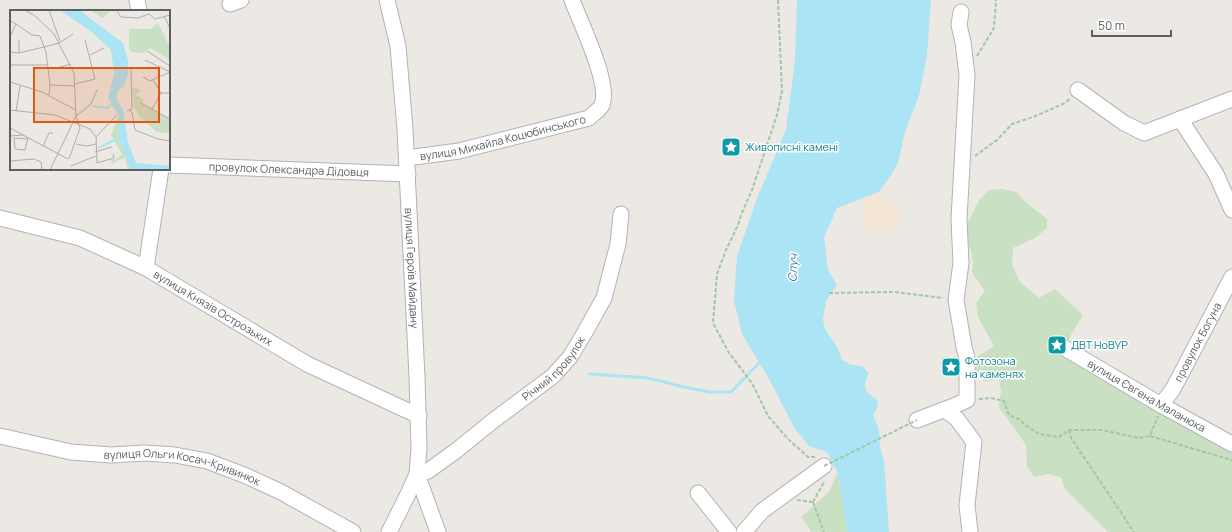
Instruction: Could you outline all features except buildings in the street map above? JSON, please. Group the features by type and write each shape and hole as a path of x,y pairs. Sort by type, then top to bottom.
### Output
{"street":[{"path":"137,0 139,10"},
{"name":"вулиця Героїв Майдану","path":"387,0 398,46 407,158 419,416 417,474 389,532"},
{"name":"вулиця Михайла Коцюбинського","path":"407,158 459,150 589,118 602,106 604,91 601,74 572,0"},
{"path":"917,420 967,400 967,358 956,300 961,263 959,219 966,75 963,42 959,25 960,12"},
{"path":"1078,90 1124,123 1144,133 1232,99"},
{"path":"1180,119 1216,174 1232,210"},
{"name":"провулок Олександра Дідовця","path":"170,165 408,174"},
{"path":"146,268 161,170"},
{"name":"Річний провулок","path":"417,474 428,471 457,450 553,376 570,357 604,298 618,244 621,214"},
{"name":"вулиця Князів Острозьких","path":"0,218 80,238 146,268 308,364 419,416"},
{"name":"провулок Богуна","path":"1161,405 1174,389 1227,300 1232,277"},
{"name":"вулиця Євгена Маланюка","path":"1061,346 1161,405 1232,444"},
{"path":"945,410 956,419 974,442 967,505 970,532"},
{"name":"вулиця Ольги Косач-Кривинюк","path":"0,436 71,452 111,455 145,453 175,455 207,462 282,492 353,532"},
{"path":"744,532 762,511 825,466"},
{"path":"417,474 438,532"},
{"path":"698,493 729,532"}],"path":[{"path":"778,0 782,91 777,115 752,190 717,274 713,323 730,353 752,382 768,416 788,439 808,456 825,466"},
{"path":"966,75 994,28 996,0"},
{"path":"962,164 998,140 1012,124 1063,104 1078,90"},
{"path":"829,293 895,292 956,300"},
{"path":"967,400 991,398 1004,401 1009,415 1019,419 1039,434 1059,437 1069,430 1102,430 1139,438 1150,436 1232,460"},
{"path":"1150,436 1161,405"},
{"path":"824,532 813,502 825,466 917,420"},
{"path":"1069,430 1072,438 1134,532"},
{"path":"797,501 813,502"}],"green space":[{"path":"1002,189 1016,192 1030,206 1047,219 1047,228 1035,238 1013,248 1012,264 1020,282 1039,298 1055,289 1083,315 1062,354 1232,445 1232,532 1108,532 1064,488 1062,478 1049,474 1034,477 1027,466 1026,445 999,407 1001,391 999,380 984,381 974,367 977,357 994,346 978,317 976,303 985,291 972,273 973,262 971,251 966,239 965,228 980,199 989,190"},
{"path":"838,472 847,532 812,532 801,517 829,492"}],"sand":[{"path":"879,192 886,200 899,203 899,223 892,235 872,231 861,226 865,197"}],"water":[{"name":"Случ","path":"797,0 931,0 927,55 919,96 905,132 898,163 879,192 837,208 824,237 828,270 837,285 826,301 823,318 824,327 838,349 842,360 851,365 862,366 869,373 865,382 867,392 878,400 877,409 873,414 879,430 880,447 884,460 889,532 847,532 838,472 827,452 809,446 794,427 768,377 742,334 734,300 737,256 758,196 786,130 795,60"}],"waterway":[{"path":"589,374 648,378 709,392 731,392 762,360"}],"place":[{"name":"Живописні камені","path":"731,147"},
{"name":"ДВТ НоВУР","path":"1057,345"},
{"name":"Фотозона на каменях","path":"951,367"}]}
